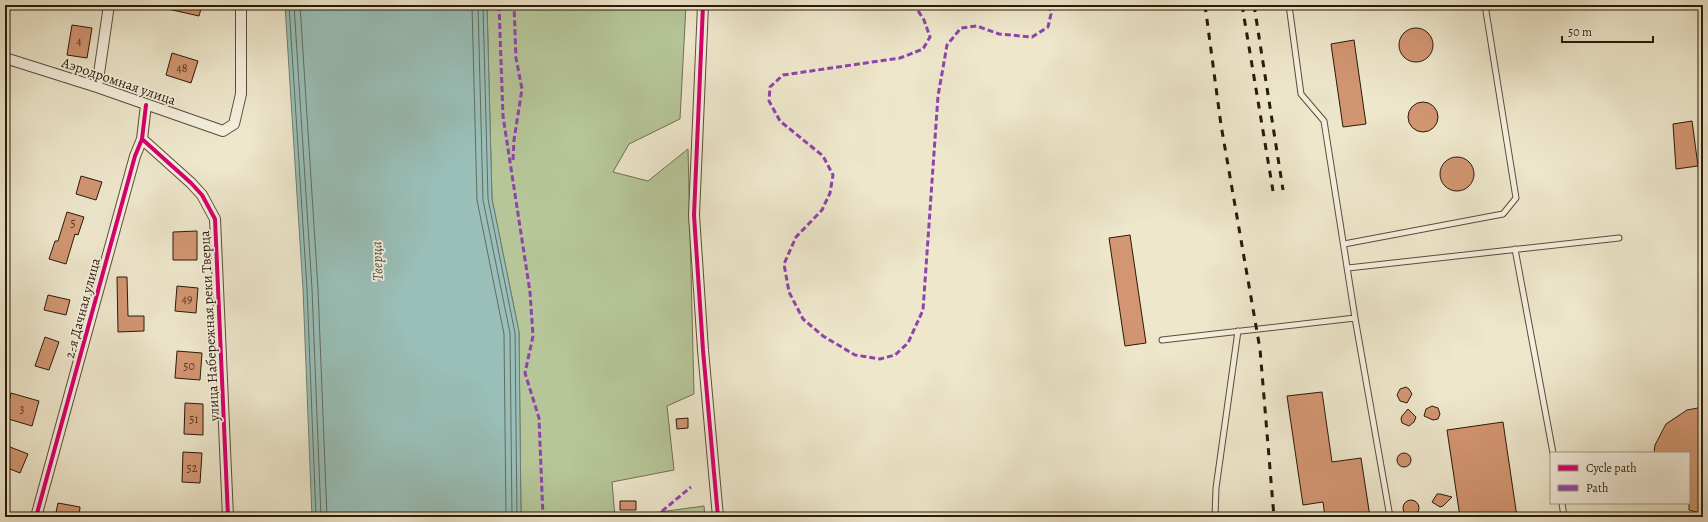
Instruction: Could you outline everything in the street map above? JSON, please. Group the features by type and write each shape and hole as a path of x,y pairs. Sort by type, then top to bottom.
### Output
{"street":[{"path":"97,87 109,5"},
{"name":"Аэродромная улица","path":"5,58 97,87 223,131 234,124 241,94 241,5"},
{"path":"703,5 694,216 704,358 718,517"},
{"name":"2-я Дачная улица","path":"36,517 135,156 142,139 146,105"},
{"name":"улица Набережная реки Тверца","path":"142,139 192,183 202,194 215,219 228,517"}],"lane":[{"path":"1289,5 1301,94 1324,121 1355,318 1390,517"},
{"path":"1344,244 1503,214 1516,198 1485,5"},
{"path":"1348,268 1620,238"},
{"path":"1515,249 1553,452"},
{"path":"1162,340 1355,318"},
{"path":"1215,517 1216,488 1238,331"},
{"path":"1562,504 1564,517"}],"green space":[{"path":"487,5 686,5 680,119 629,144 613,172 648,181 688,149 694,394 667,406 674,470 612,482 615,517 521,517 519,332 492,199"},
{"path":"704,506 705,517 623,517"}],"water":[{"name":"Тверца","path":"285,5 487,5 492,199 519,332 521,517 312,517 303,289"}],"building":[{"path":"169,5 202,5 199,16 168,9"},
{"path":"72,25 92,28 87,58 67,55"},
{"path":"1416,28 1428,33 1433,45 1428,57 1416,62 1404,57 1399,45 1404,33"},
{"path":"1354,40 1366,124 1343,127 1331,44"},
{"path":"172,53 198,61 191,83 166,75"},
{"path":"1423,102 1434,106 1438,117 1434,128 1423,132 1412,128 1408,117 1412,106"},
{"path":"1692,121 1698,166 1676,169 1673,124"},
{"path":"1454,157 1460,157 1464,158 1471,164 1474,174 1473,181 1467,188 1460,191 1454,191 1450,190 1443,184 1440,177 1440,171 1441,167 1447,160"},
{"path":"81,176 102,182 96,200 76,194"},
{"path":"67,212 84,217 78,235 75,234 66,264 49,259 55,241 58,241"},
{"path":"197,231 197,260 173,260 173,232"},
{"path":"1130,235 1146,343 1125,346 1109,238"},
{"path":"117,277 127,277 128,316 144,316 144,331 118,332"},
{"path":"177,286 198,288 196,313 175,311"},
{"path":"48,295 70,300 66,315 44,310"},
{"path":"45,337 59,342 49,370 35,366"},
{"path":"177,351 202,353 200,380 175,378"},
{"path":"1406,387 1412,394 1407,403 1400,401 1397,395 1400,389"},
{"path":"1322,392 1332,462 1361,458 1370,517 1325,517 1323,502 1303,505 1287,396"},
{"path":"11,393 39,401 32,426 5,418"},
{"path":"185,403 203,404 203,435 184,434"},
{"path":"1432,406 1438,408 1440,414 1438,419 1433,420 1424,416 1426,409"},
{"path":"1703,407 1703,514 1689,510 1690,452 1654,452 1655,445 1666,424 1687,410"},
{"path":"1408,409 1416,417 1414,422 1409,426 1402,423 1401,419"},
{"path":"688,418 688,428 677,429 676,419"},
{"path":"1503,422 1517,517 1460,517 1447,430"},
{"path":"10,447 28,454 20,473 5,467 5,460"},
{"path":"183,452 202,453 200,483 182,482"},
{"path":"1401,453 1407,453 1411,457 1411,463 1407,467 1401,467 1397,463 1397,457"},
{"path":"1437,494 1452,497 1440,507 1432,502"},
{"path":"1411,500 1418,505 1419,508 1414,515 1411,516 1404,511 1403,508 1408,501"},
{"path":"620,501 636,501 636,510 620,510"},
{"path":"58,503 80,507 79,517 55,517"}],"railway":[{"path":"1205,5 1221,125 1260,349 1274,517"},
{"path":"1242,5 1273,191"},
{"path":"1254,5 1283,190"}],"marked path":[{"path":"499,5 503,116 530,292 533,336 525,373 539,418 543,517"},
{"path":"513,160 514,140 522,89 516,58 514,5"},
{"path":"912,5 915,6 924,20 930,37 923,49 900,58 783,75 770,87 769,101 780,121 823,156 833,175 830,193 822,210 796,237 784,264 789,292 803,319 823,336 855,355 880,359 895,355 908,343 923,310 938,96 947,45 961,28 977,26 999,34 1032,37 1048,27 1051,14 1049,5"},
{"path":"655,517 691,487"}],"cycle path":[{"path":"703,5 694,215 703,350 718,517"},
{"path":"36,517 135,156 142,139 146,105"},
{"path":"142,139 191,183 202,195 215,219 228,517"}]}
